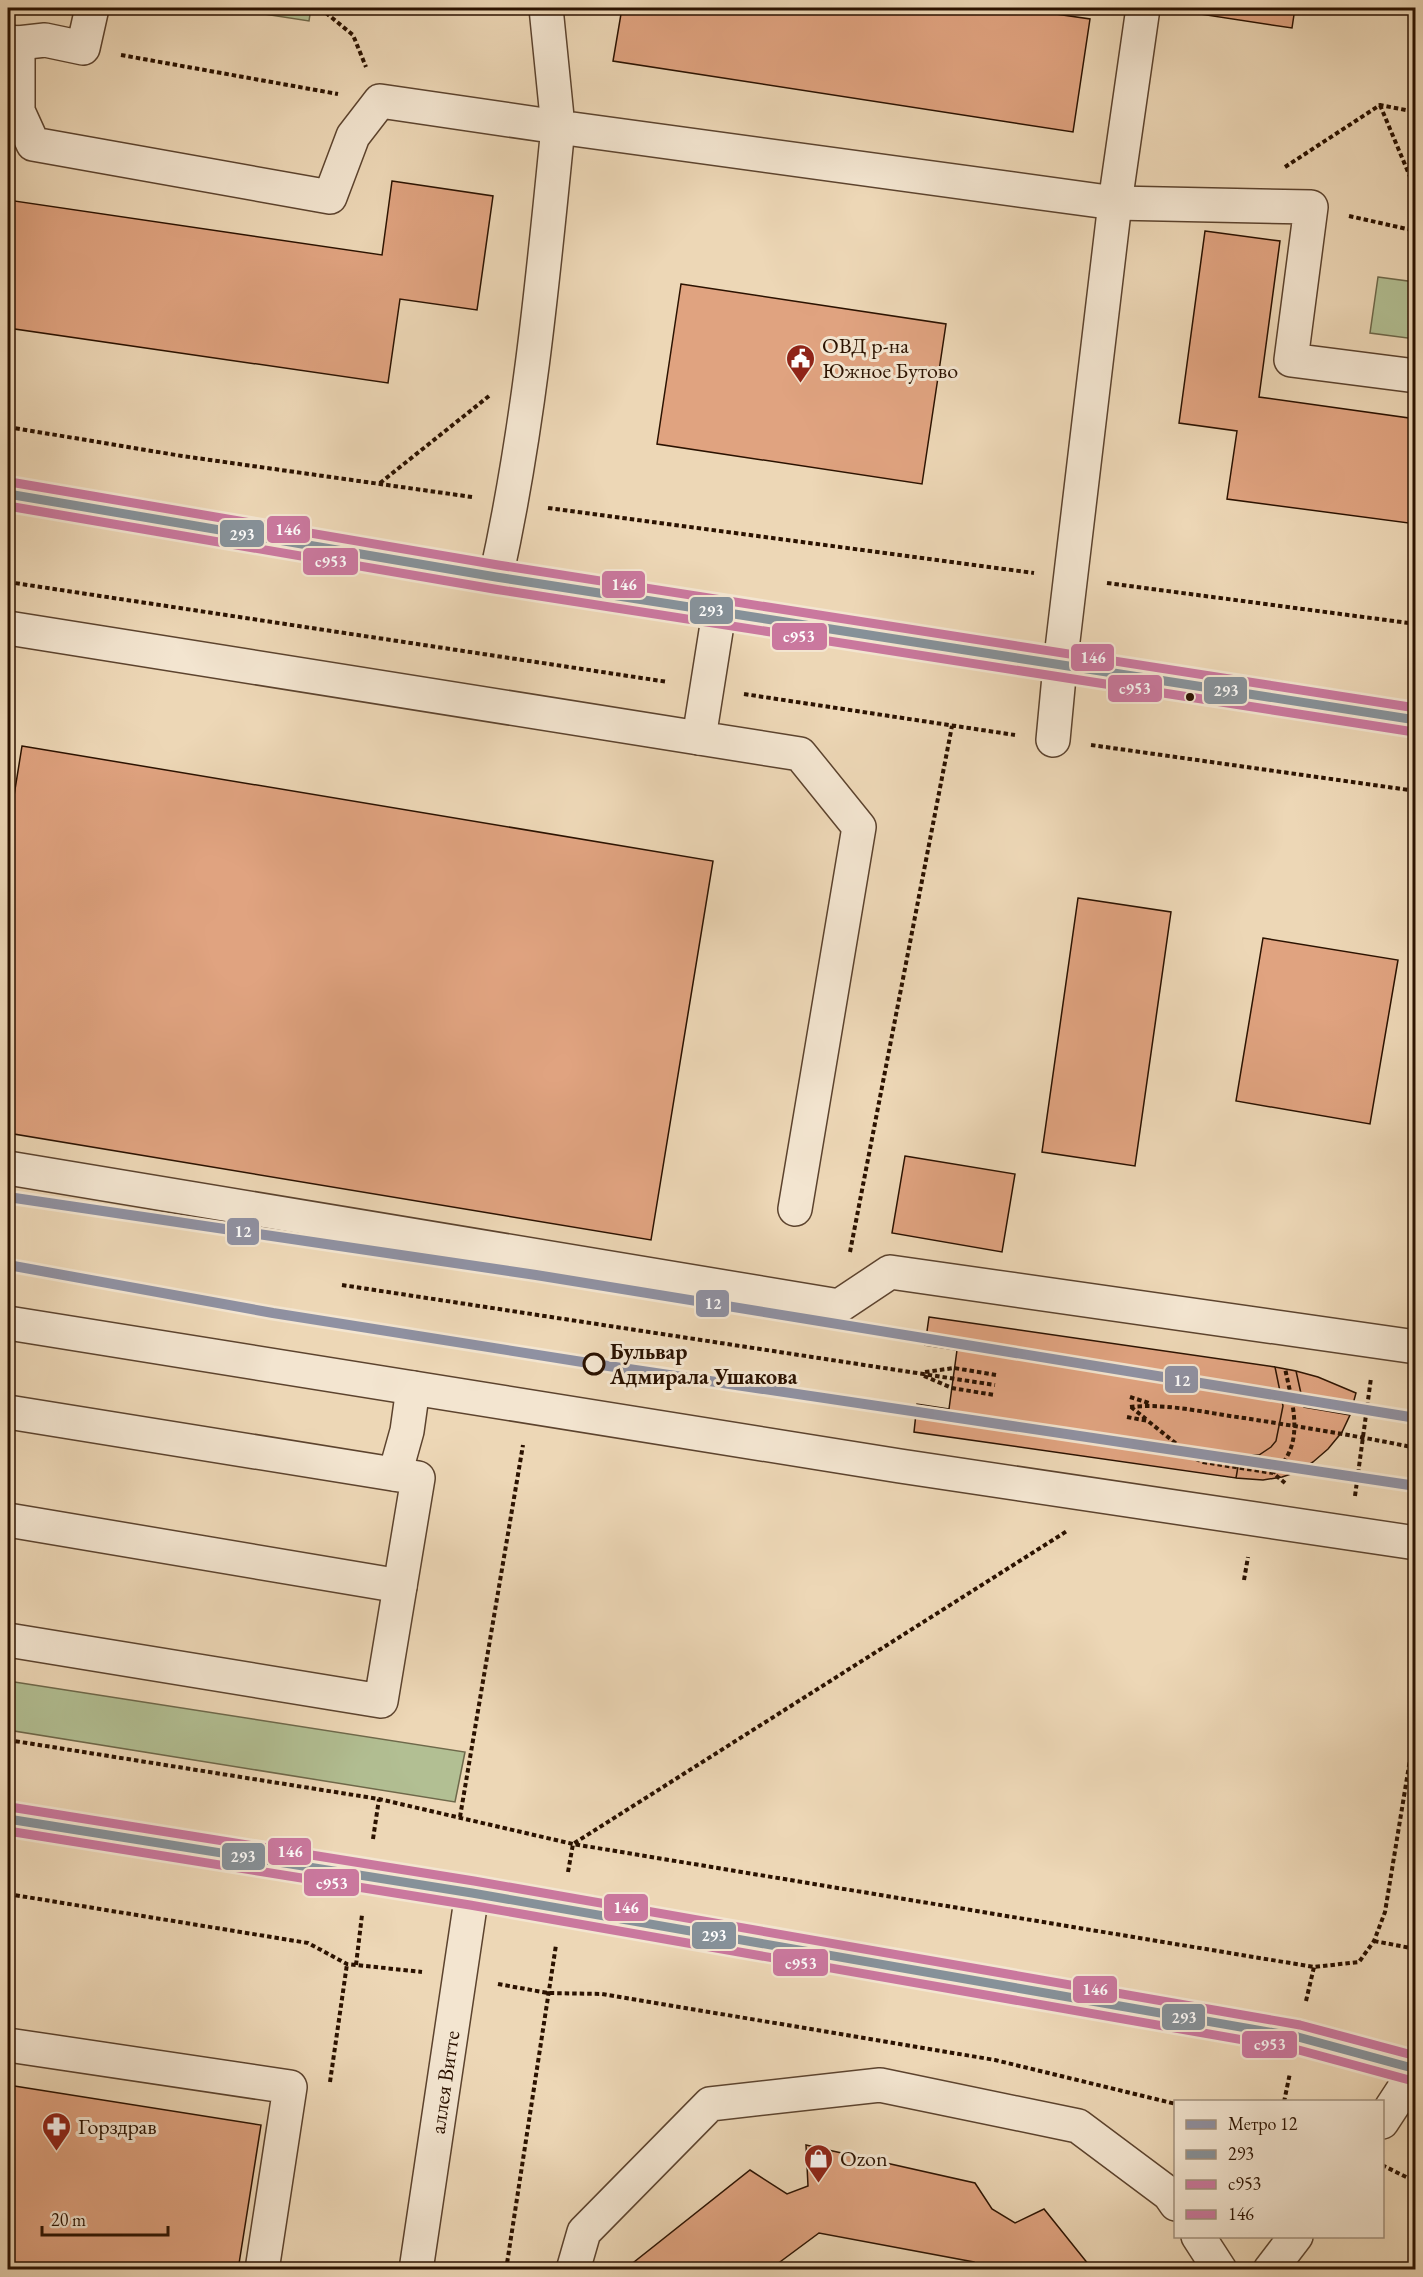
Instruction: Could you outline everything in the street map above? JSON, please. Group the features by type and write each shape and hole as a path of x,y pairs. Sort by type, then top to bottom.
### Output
{"street":[{"path":"92,8 83,48 45,39 13,43 18,111 33,144 330,197 353,136 380,101 1115,203 1311,207 1291,360 1416,376"},
{"path":"496,577 512,503 534,360 558,127 546,8"},
{"path":"1053,740 1115,203 1143,8"},
{"path":"8,494 496,577 1416,720"},
{"path":"699,738 718,612"},
{"path":"8,628 801,754 860,827 795,1209"},
{"path":"8,1168 839,1306 890,1272 1416,1347"},
{"path":"8,1323 888,1464 1416,1543"},
{"path":"395,1474 407,1431 413,1388"},
{"path":"8,1412 418,1478 381,1701 8,1640"},
{"path":"8,1520 400,1586"},
{"path":"8,1819 472,1893 1298,2037 1416,2070 1384,2120"},
{"name":"аллея Витте","path":"416,2270 472,1893"},
{"path":"8,2044 290,2087 262,2270"},
{"path":"573,2270 584,2232 710,2104 880,2085 1078,2126 1169,2194 1174,2201"},
{"path":"1199,2238 1220,2270"},
{"path":"1270,2270 1294,2238"}],"path":[{"path":"320,8 352,35 380,101"},
{"path":"83,48 380,101"},
{"path":"1284,168 1380,105 1416,112"},
{"path":"1380,105 1416,191"},
{"path":"1311,207 1416,231"},
{"path":"380,484 534,360"},
{"path":"8,427 182,456 512,503 1416,624"},
{"path":"8,582 952,726 1416,790"},
{"path":"839,1306 952,726"},
{"path":"342,1285 995,1384"},
{"path":"1152,1405 1130,1407 1194,1458 1203,1462 1273,1473 1285,1460 1290,1450 1296,1427 1277,1328"},
{"path":"1349,1534 1376,1342"},
{"path":"918,1373 954,1368 996,1375"},
{"path":"918,1373 952,1388 994,1395"},
{"path":"1130,1397 1152,1405 1364,1437 1416,1448"},
{"path":"460,1816 529,1406"},
{"path":"1127,1417 1148,1421"},
{"path":"506,2270 573,1844 1068,1530"},
{"path":"8,1740 379,1799 573,1844 1314,1967 1359,1962 1374,1941 1385,1912 1416,1723"},
{"path":"356,1965 367,1876"},
{"path":"8,1894 308,1943 347,1964 460,1976 548,1994 602,1994 995,2060 1174,2104"},
{"path":"1374,1941 1416,1948"},
{"path":"1384,2165 1416,2182"}],"green space":[{"path":"226,8 311,8 309,21"},
{"path":"1378,277 1415,282 1415,339 1370,333"},
{"path":"8,1681 465,1752 455,1802 8,1730"}],"building":[{"path":"622,8 1014,8 1090,19 1073,132 613,61"},
{"path":"1194,8 1295,8 1292,28 1193,13"},
{"path":"392,181 493,196 477,310 400,299 388,383 8,328 8,200 382,255"},
{"path":"1205,231 1280,241 1259,397 1416,419 1416,524 1227,499 1237,431 1179,423"},
{"name":"ОВД р-на Южное Бутово","path":"681,284 946,324 922,484 657,444"},
{"path":"22,746 713,861 651,1240 8,1133 8,833"},
{"path":"1078,898 1171,912 1135,1166 1042,1152"},
{"path":"1263,938 1398,960 1370,1124 1236,1101"},
{"path":"905,1156 1015,1174 1002,1252 892,1233"},
{"path":"929,1317 1275,1367 1283,1406 1276,1441 1259,1455 1240,1455 1236,1478 914,1432 917,1404 949,1409 957,1350 925,1345"},
{"path":"1275,1367 1296,1371 1304,1407 1350,1415 1342,1432 1328,1449 1297,1472 1263,1480 1236,1478 1240,1455 1259,1455 1276,1441 1283,1406"},
{"path":"1296,1371 1318,1377 1356,1393 1350,1415 1304,1407"},
{"path":"8,2085 261,2125 238,2270 8,2270"},
{"path":"806,2145 975,2183 992,2209 1015,2223 1044,2209 1093,2270 980,2270 974,2262 819,2233 769,2270 624,2270 750,2170 787,2194 808,2186"}],"metro line":[{"name":"12","path":"8,1197 536,1275 1416,1418"},
{"name":"12","path":"8,1265 273,1313 595,1364 1416,1486"}],"transit line":[{"name":"146","path":"10,482 498,565 1416,708"},
{"name":"293","path":"8,494 496,577 1416,720"},
{"name":"с953","path":"8,506 494,589 1414,732"},
{"name":"146","path":"10,1807 474,1881 1300,2025 1416,2056"},
{"name":"293","path":"8,1819 472,1893 1298,2037 1416,2069"},
{"name":"с953","path":"8,1831 470,1905 1295,2049 1413,2081"}],"place":[{"name":"ОВД р-на Южное Бутово","path":"801,384"},
{"name":"Бульвар Адмирала Ушакова","path":"594,1364"},
{"name":"Горздрав","path":"57,2152"},
{"name":"Ozon","path":"819,2184"}]}
